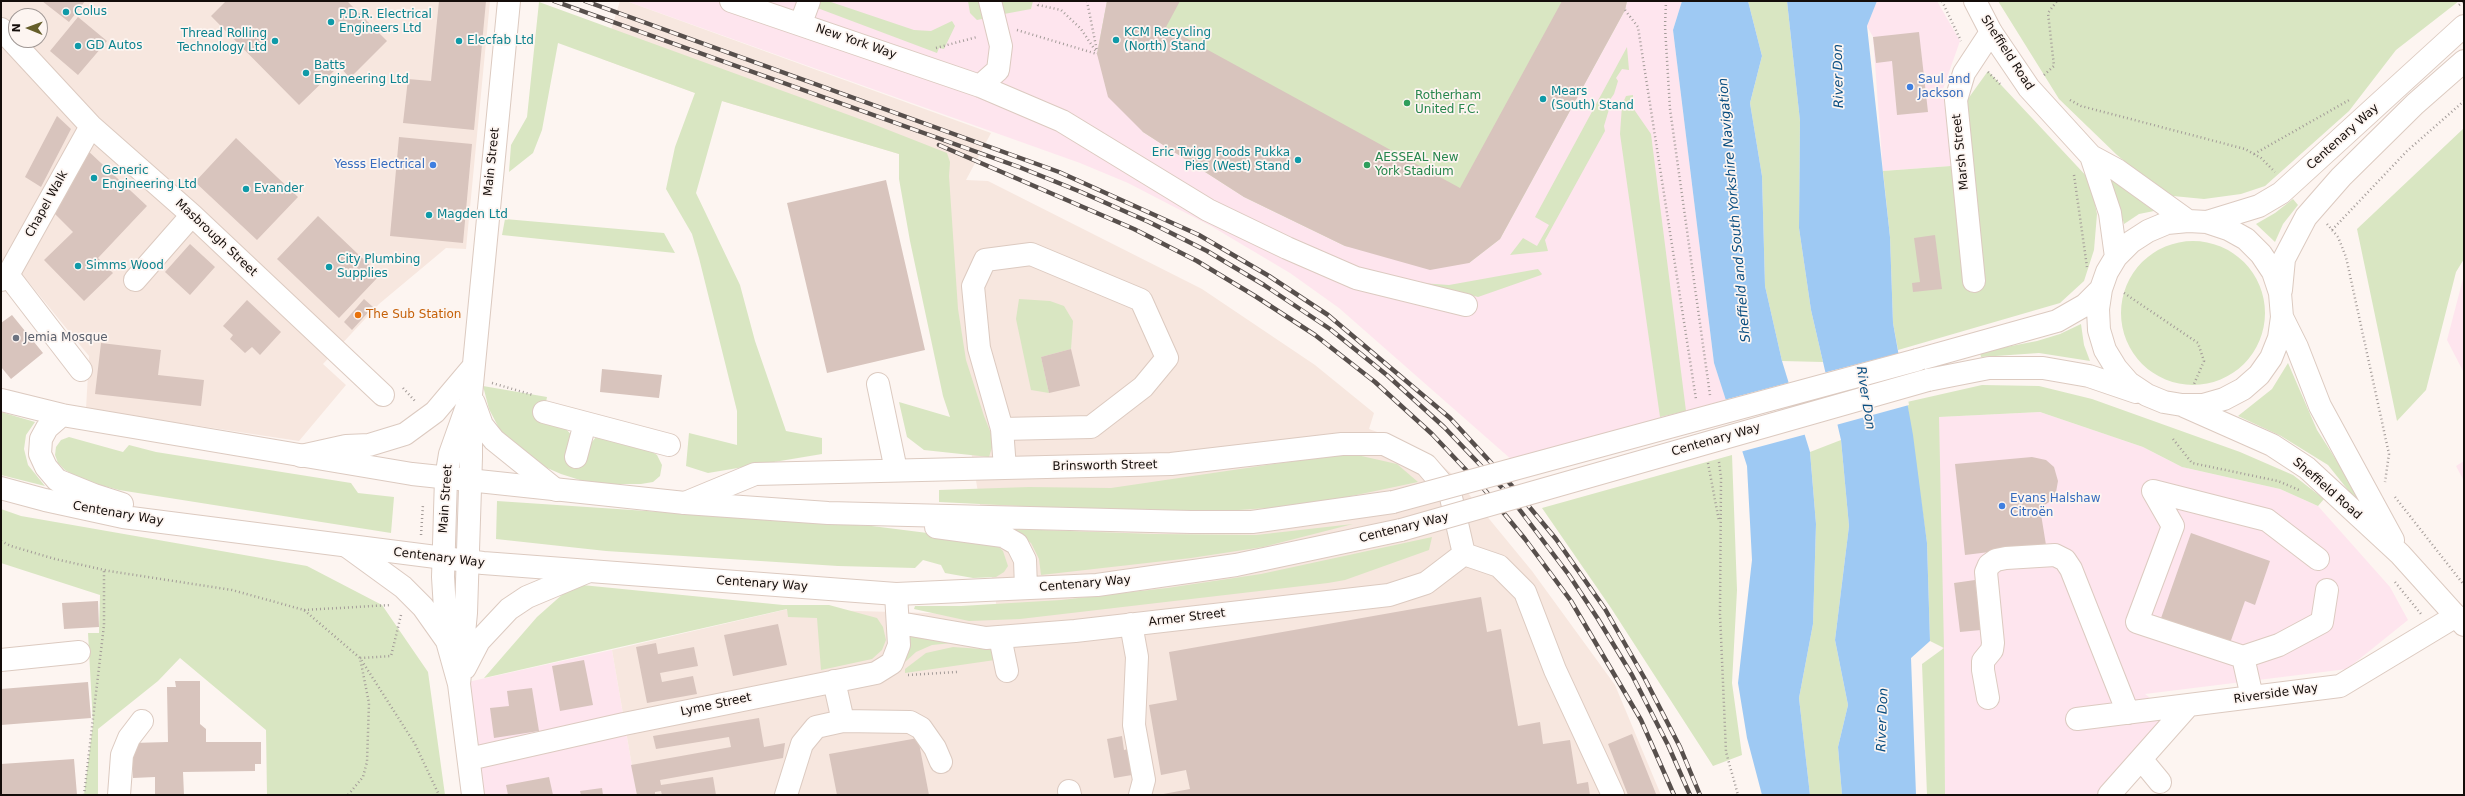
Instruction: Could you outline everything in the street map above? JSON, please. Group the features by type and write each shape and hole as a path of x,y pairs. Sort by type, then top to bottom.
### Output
{"main road":[{"name":"Main Street","path":"466,561 473,367 508,1"},
{"name":"New York Way","path":"731,1 801,23 980,86 1062,121 1208,210 1287,248 1356,278 1466,305"},
{"path":"801,23 809,1"},
{"path":"980,86 998,70 1001,46 990,1"},
{"name":"Sheffield Road","path":"1975,1 1991,32 2029,88 2091,156 2117,170 2198,221"},
{"name":"Centenary Way","path":"2116,257 2131,242 2148,231 2167,223 2198,221 2259,206 2281,193 2464,26"},
{"name":"Masbrough Street","path":"1,29 91,126 192,215 383,395"},
{"name":"Marsh Street","path":"1974,281 1956,100 1964,73 1991,32"},
{"name":"Centenary Way","path":"2280,292 2284,259 2306,217 2341,177 2409,110 2464,61"},
{"name":"Chapel Walk","path":"4,277 91,126"},
{"name":"Sheffield Road","path":"2091,156 2110,213 2116,257"},
{"path":"135,280 192,215"},
{"path":"2116,257 2095,281 2099,330 2105,350 2116,368 2129,383 2147,395 2164,402 2182,406 2203,405 2224,400 2248,385 2259,375 2271,358 2279,338 2282,316 2280,292 2273,272 2261,254 2251,244 2228,228 2198,221"},
{"path":"1002,429 1091,427 1143,387 1167,358 1141,300 1031,254 985,260 973,286 979,348 1002,429 1005,468"},
{"path":"4,277 81,370"},
{"name":"Centenary Way","path":"1,400 62,415 301,456 446,478 685,503 828,513 1191,522 1252,522 1393,502 2057,321 2085,305 2095,281"},
{"name":"Sheffield Road","path":"2282,316 2297,346 2320,406 2400,554"},
{"path":"301,456 346,446 369,445 406,434 435,412 473,367"},
{"name":"Centenary Way","path":"1,488 45,500 123,517 466,561 896,594 1097,585 1236,565 1401,530 1928,380 1989,368 2043,368 2089,376 2147,395"},
{"path":"878,384 896,470"},
{"name":"Main Street","path":"443,558 446,478 450,454 471,395"},
{"path":"471,395 482,424 494,440 556,490"},
{"name":"Sheffield Road","path":"2182,406 2272,445 2307,468 2400,554 2460,621"},
{"path":"550,414 670,445"},
{"path":"62,415 47,428 41,439 40,454 46,467 57,480 94,495 210,529"},
{"path":"576,457 585,423"},
{"name":"Brinsworth Street","path":"685,503 755,474 1171,464 1342,444 1384,444 1426,465 1450,493 1464,554"},
{"path":"2318,559 2267,520 2153,491 2172,526 2137,622 2243,657 2279,645 2322,622 2327,590"},
{"path":"828,513 1003,536 1017,544 1025,560 1026,588"},
{"path":"348,547 403,586 423,607 447,641"},
{"path":"1464,554 1499,566 1525,592 1555,670 1613,795"},
{"name":"Armer Street","path":"899,623 986,638 1131,624 1389,594 1426,583 1464,554"},
{"path":"1988,698 1982,670 1983,661 1992,650 1993,643 1986,572 1990,565 1996,560 2056,555 2065,560 2071,569 2128,713"},
{"path":"443,558 447,641 459,680 473,795"},
{"path":"459,680 466,612 466,561"},
{"path":"459,680 479,641 509,609 527,597 589,571"},
{"path":"887,666 892,663 899,645 899,623 896,594"},
{"name":"Riverside Way","path":"2077,719 2187,707 2340,686 2434,629 2460,621"},
{"path":"1131,624 1137,657 1134,725 1144,780 1140,795"},
{"path":"1000,637 1006,671"},
{"path":"1,660 79,652"},
{"path":"2243,657 2252,697"},
{"name":"Lyme Street","path":"469,759 624,724 876,673 887,666"},
{"path":"834,681 844,721"},
{"path":"2109,795 2187,707"},
{"path":"119,795 122,755 129,738 142,721"},
{"path":"786,795 802,744 816,727 844,721 910,722 921,728 936,748 941,762"},
{"path":"2141,759 2160,782"}],"path":[{"path":"1038,1 1038,5 1061,10 1081,29 1097,54 1087,1"},
{"path":"2047,82 2041,77 2054,66 2048,13 2057,1"},
{"path":"2458,6 2464,1"},
{"path":"1626,10 1638,27 1697,406"},
{"path":"2254,154 2357,94"},
{"path":"2068,99 2081,106 2245,149 2262,158 2277,174"},
{"path":"2332,230 2407,151 2464,101"},
{"path":"2074,171 2095,281"},
{"path":"2327,224 2338,237 2348,264 2389,454 2384,483 2389,488"},
{"path":"2124,293 2198,343 2204,361 2193,386"},
{"path":"490,382 556,402 550,414"},
{"path":"2173,439 2192,463 2278,481 2304,492"},
{"path":"1707,459 1720,527"},
{"path":"2393,494 2464,585"},
{"path":"1,541 55,559 104,570 232,590 304,610 398,604"},
{"path":"84,795 104,625 104,570"},
{"path":"2390,577 2434,629"},
{"path":"304,610 360,658 415,744 439,795"},
{"path":"360,658 391,656 403,610"},
{"path":"348,795 363,777 367,762 369,703 360,658"},
{"path":"887,666 898,676 957,672"}],"shaded area":[{"path":"1,1 490,1 466,249 446,248 379,304 323,364 346,385 299,441 86,409 89,356 8,257 1,264"},
{"path":"620,1 626,1 991,133 966,180 988,181 1202,289 1315,365 1374,413 1369,429 1394,438 1436,460 1453,475 1532,571 1615,685 1661,795 637,795 612,650 788,609 998,615 972,456 899,154 695,93 602,59"},
{"path":"626,1 1682,1 1673,30 1714,363 1726,400 1512,460 1339,308 1290,273 1211,226 1128,183 1080,163"},
{"path":"1877,1 1937,1 1960,41 1943,89 1951,166 1883,171 1873,37 1867,26"},
{"path":"2464,275 2464,373 2447,340"},
{"path":"2040,412 2143,447 2182,467 2280,489 2318,506 2390,587 2408,620 2347,669 2145,694 2183,723 2122,795 1945,795 1938,417"},
{"path":"2464,461 2464,481 2456,466"},
{"path":"612,650 637,795 473,795 459,684"}],"green space":[{"path":"813,1 828,1 914,30 931,31 952,21 955,26 944,49 939,48 937,53 812,6"},
{"path":"968,1 983,1 987,18 977,20 970,13"},
{"path":"1001,1 1033,1 1031,9 1004,14"},
{"name":"AESSEAL New York Stadium","path":"1107,1 1627,1 1625,10 1500,239 1469,263 1345,246 1244,197 1143,132 1097,54"},
{"path":"1748,1 1787,1 1800,121 1799,228 1811,310 1823,362 1782,361 1765,286 1762,176 1750,103 1762,56"},
{"path":"1998,1 2459,1 2396,50 2349,111 2265,186 2241,194 2204,199 2173,196 2147,180 2117,155 2059,99"},
{"path":"539,2 868,122 947,153 950,162 949,176 958,309 966,360 984,416 994,441 989,457 924,450 907,437 899,402 950,417 943,396 910,241 899,179 899,154 722,101 696,193 740,285 755,341 786,431 822,438 822,454 708,473 686,466 689,433 737,445 737,411 699,258 692,234 666,189 675,147 695,93 558,43 542,130 533,153 509,172 511,145 527,117"},
{"path":"1627,47 1629,70 1622,69 1616,78 1618,81 1614,94 1607,104 1610,106 1604,126 1605,131 1545,240 1548,251 1510,255 1523,238 1537,246 1549,225 1535,217"},
{"path":"1988,71 2090,180 2097,214 2094,250 2084,281 2060,303 1898,350 1893,323 1890,237 1883,171 1951,166 1974,168 1965,103"},
{"path":"1633,95 1633,108 1651,134 1686,411 1660,417 1620,134 1622,105 1626,96"},
{"path":"2464,128 2464,259 2456,272 2426,390 2397,421 2357,229"},
{"path":"2110,176 2154,211 2139,214 2124,224"},
{"path":"2293,199 2298,205 2283,224 2275,242 2256,224 2275,213"},
{"path":"505,219 664,233 675,253 502,235"},
{"path":"2186,241 2200,241 2227,249 2239,257 2249,267 2260,285 2264,299 2264,327 2260,341 2249,359 2239,369 2221,380 2200,385 2186,385 2159,377 2147,369 2137,359 2126,341 2121,320 2121,306 2129,279 2137,267 2147,257 2165,246"},
{"path":"1538,269 1542,274 1541,275 1478,297 1421,283 1449,285"},
{"path":"1019,299 1050,301 1064,306 1073,321 1071,349 1041,357 1049,393 1031,390 1016,319"},
{"path":"2081,324 2084,345 2090,361 2039,353 1981,357 1980,352 2037,341 2060,334"},
{"path":"2288,363 2317,430 2360,497 2356,500 2328,465 2281,436 2238,416 2272,389"},
{"path":"1982,385 2039,386 2092,399 2240,452 2293,475 2324,499 2318,506 2280,489 2182,467 2143,447 2040,412 1939,417 1944,648 1930,641 1927,543 1907,402"},
{"path":"483,386 547,397 544,412 566,429 585,450 597,436 645,447 657,455 662,465 660,476 653,482 641,484 606,484 583,481 561,474 522,457 502,434 489,409"},
{"path":"1,412 35,422 26,435 24,449 28,465 45,486 1,475"},
{"path":"69,437 123,452 129,445 156,452 351,483 358,493 394,497 391,533 119,490 85,481 65,470 58,463 55,455 56,447 61,440"},
{"path":"1841,440 1849,526 1835,640 1848,705 1838,747 1842,795 1810,795 1799,698 1813,624 1816,524 1810,452"},
{"path":"1342,454 1357,455 1397,464 1418,482 1309,505 1183,514 939,502 939,490 1029,487 1111,488"},
{"path":"1732,455 1737,590 1732,683 1742,755 1713,766 1611,608 1542,508"},
{"path":"497,501 872,526 967,538 995,544 1003,551 1008,566 1004,572 996,577 973,578 945,573 941,565 923,560 915,568 838,566 606,551 496,539"},
{"path":"1,509 21,516 307,566 382,605 428,672 445,795 267,795 266,730 180,658 158,681 98,729 98,795 84,795 93,724 88,633 99,633 100,595 1,563"},
{"path":"1353,524 1263,547 1191,558 1041,575 1039,559 1031,543 1013,529 1154,534 1256,535"},
{"path":"1432,537 1429,550 1345,580 1328,583 1020,619 969,621 914,609 915,606 961,606 1061,600 1167,588 1261,574"},
{"path":"582,585 783,605 829,605 877,618 883,627 886,640 882,650 872,659 821,670 817,618 788,617 787,609 484,678 537,617 564,593"},
{"path":"909,631 952,643 932,645 916,652 905,662"},
{"path":"953,647 996,650 995,660 905,673 905,669 926,653"},
{"path":"1944,648 1945,795 1927,795 1922,664"}],"water":[{"name":"Sheffield and South Yorkshire Navigation","path":"1682,1 1748,1 1762,56 1750,103 1762,176 1765,286 1782,361 1810,452 1816,524 1813,624 1799,698 1810,795 1762,795 1747,738 1738,683 1752,560 1747,466 1714,363 1673,30"},
{"name":"River Don","path":"1787,1 1877,1 1867,26 1890,237 1893,323 1913,435 1927,543 1930,641 1911,658 1916,795 1842,795 1838,747 1848,705 1835,640 1849,526 1841,440 1811,310 1799,228 1800,121"}],"pier":[{"path":"1900,353 1909,405 1836,425 1823,373"},
{"path":"1791,382 1807,434 1740,452 1724,400"}],"building":[{"name":"Colus","path":"42,1 85,1 69,22"},
{"path":"226,1 347,1 387,41 350,78 339,66 299,105 211,16"},
{"path":"439,1 486,1 474,130 403,123 408,79 431,81"},
{"name":"Eric Twigg Foods Pukka Pies (West) Stand","path":"1107,1 1180,1 1166,27 1460,188 1562,1 1627,1 1625,10 1500,239 1469,263 1430,270 1345,246 1244,197 1143,132 1108,97 1097,54"},
{"name":"GD Autos","path":"78,17 107,41 78,75 50,51"},
{"name":"Saul and Jackson","path":"1919,32 1928,112 1897,115 1892,61 1876,63 1873,37"},
{"path":"57,116 71,129 41,187 25,177"},
{"path":"399,137 472,144 463,243 390,236"},
{"name":"Evander","path":"236,138 298,197 257,240 195,182"},
{"name":"Generic Engineering Ltd","path":"86,149 147,206 98,258 113,273 84,301 44,260 73,232 53,212"},
{"path":"886,180 925,350 827,373 787,203"},
{"name":"City Plumbing Supplies","path":"318,216 380,275 339,318 277,259"},
{"path":"1935,235 1942,289 1913,292 1912,283 1920,282 1914,238"},
{"path":"190,244 215,267 190,295 165,272"},
{"name":"The Sub Station","path":"364,299 373,307 352,330 344,322"},
{"path":"247,300 281,332 260,355 252,347 245,353 230,339 233,335 223,326"},
{"name":"Jemia Mosque","path":"12,315 43,353 11,379 1,367 1,323"},
{"path":"101,343 161,350 158,375 204,380 201,406 95,394"},
{"path":"1071,349 1080,386 1049,393 1041,357"},
{"path":"602,369 662,375 659,398 600,392"},
{"name":"Evans Halshaw Citroën","path":"2032,457 2046,460 2054,467 2058,481 2055,498 2040,508 2046,545 1965,555 1955,464"},
{"path":"2191,533 2270,561 2255,605 2245,601 2229,646 2160,621"},
{"path":"1975,580 1981,630 1960,632 1954,583"},
{"path":"1481,597 1487,632 1501,629 1518,726 1540,722 1543,744 1570,740 1577,784 1588,782 1590,795 1158,795 1190,789 1186,770 1161,775 1149,705 1177,700 1169,652"},
{"path":"98,601 99,627 64,629 62,603"},
{"path":"778,624 787,665 733,676 724,635"},
{"path":"656,643 658,654 694,647 698,666 660,673 662,682 693,676 697,694 647,703 636,647"},
{"path":"584,660 593,705 560,711 552,666"},
{"path":"175,681 200,681 200,724 206,729 206,742 261,742 261,764 255,764 255,771 183,772 184,795 155,795 155,777 133,778 132,743 168,742 167,687 176,687"},
{"path":"88,682 91,718 1,725 1,689"},
{"path":"532,688 539,731 494,738 490,708 509,706 507,691"},
{"path":"759,718 764,747 785,743 783,758 660,780 661,785 713,777 716,795 662,795 661,791 655,792 655,795 637,795 631,765 731,747 729,737 656,749 653,736"},
{"path":"1632,734 1656,794 1628,795 1608,744"},
{"path":"1122,736 1124,750 1133,748 1138,774 1114,778 1107,739"},
{"path":"918,738 929,795 837,795 829,754"},
{"path":"74,759 77,795 1,795 1,764"},
{"path":"549,777 553,795 508,795 506,785"},
{"path":"602,788 603,795 581,795 580,791"}],"railway":[{"path":"554,1 1019,167 1081,192 1149,222 1207,251 1264,285 1330,329 1388,376 1444,427 1507,493 1569,575 1632,675 1668,745 1690,795"},
{"path":"585,1 1059,172 1199,235 1269,276 1328,315 1450,418 1507,480 1556,539 1605,609 1645,679 1680,747 1700,795"},
{"path":"939,145 1134,229 1197,261 1315,335 1375,382 1432,434 1484,489 1525,539 1571,601 1641,720 1674,795"}],"place":[{"name":"Colus","path":"66,12"},
{"name":"P.D.R. Electrical Engineers Ltd","path":"331,22"},
{"name":"KCM Recycling (North) Stand","path":"1116,40"},
{"name":"Thread Rolling Technology Ltd","path":"275,41"},
{"name":"Elecfab Ltd","path":"459,41"},
{"name":"GD Autos","path":"78,46"},
{"name":"Batts Engineering Ltd","path":"306,73"},
{"name":"Saul and Jackson","path":"1910,87"},
{"name":"Mears (South) Stand","path":"1543,99"},
{"name":"Rotherham United F.C.","path":"1407,103"},
{"name":"Eric Twigg Foods Pukka Pies (West) Stand","path":"1298,160"},
{"name":"Yesss Electrical","path":"433,165"},
{"name":"AESSEAL New York Stadium","path":"1367,165"},
{"name":"Generic Engineering Ltd","path":"94,178"},
{"name":"Evander","path":"246,189"},
{"name":"Magden Ltd","path":"429,215"},
{"name":"Simms Wood","path":"78,266"},
{"name":"City Plumbing Supplies","path":"329,267"},
{"name":"The Sub Station","path":"358,315"},
{"name":"Jemia Mosque","path":"16,338"},
{"name":"Evans Halshaw Citroën","path":"2002,506"}]}
